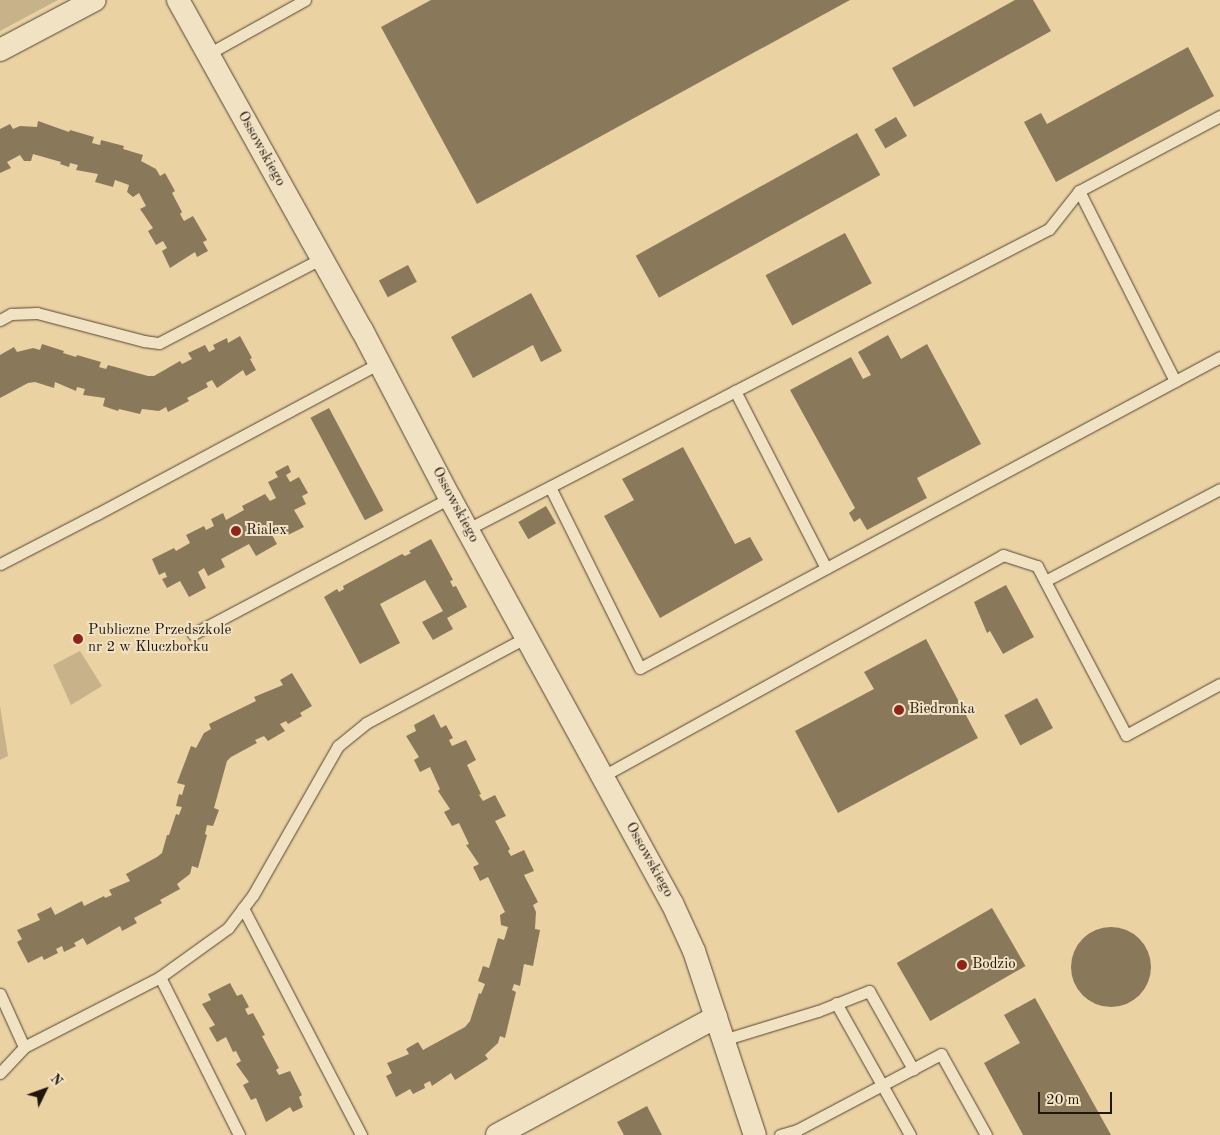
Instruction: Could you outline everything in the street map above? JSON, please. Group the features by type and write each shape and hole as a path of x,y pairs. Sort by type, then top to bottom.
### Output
{"street":[{"path":"0,50 95,0"},
{"name":"Ossowskiego","path":"178,0 380,363 450,498 672,903 694,951 755,1135"},
{"path":"498,1135 716,1017"}],"lane":[{"path":"208,54 305,0"},
{"path":"468,529 1049,228 1079,190 1220,116"},
{"path":"1079,190 1175,381"},
{"path":"0,320 10,314 37,313 144,341 159,343 322,258"},
{"path":"550,487 640,668 1220,357"},
{"path":"0,564 98,514 380,363"},
{"path":"735,391 826,568"},
{"path":"1045,581 1220,489"},
{"path":"192,634 450,498"},
{"path":"603,776 1003,555 1037,566 1126,735 1220,684"},
{"path":"0,1073 24,1047 160,977 228,928 253,895 338,746 366,723 527,637"},
{"path":"243,908 362,1135"},
{"path":"160,977 238,1135"},
{"path":"723,1040 868,991 913,1069"},
{"path":"0,994 24,1047"},
{"path":"836,1003 910,1135"},
{"path":"780,1135 797,1130 941,1054 986,1135"}],"shaded area":[{"path":"0,0 58,0 0,31"},
{"path":"80,651 102,686 71,705 53,665"},
{"path":"0,706 8,756 0,760"}],"building":[{"path":"431,0 850,0 477,204 381,27"},
{"path":"1015,0 1033,0 1051,31 914,107 892,68"},
{"path":"1188,47 1214,96 1056,182 1024,122 1041,113 1047,124"},
{"path":"896,117 907,136 885,149 874,130"},
{"path":"38,121 69,132 70,130 94,137 92,143 100,145 101,140 124,146 123,149 143,155 141,161 156,169 160,176 165,173 175,191 172,193 182,212 180,214 184,221 193,216 207,240 203,242 208,251 197,257 195,252 170,268 162,251 167,248 163,241 156,245 148,231 153,228 140,209 146,206 139,193 133,197 127,192 129,185 115,180 113,187 95,182 98,174 76,170 78,165 70,163 69,167 60,164 61,162 33,154 31,161 24,161 20,155 7,162 11,168 0,173 0,129 10,124 13,129 20,126 37,127"},
{"path":"857,133 880,175 659,298 636,256"},
{"path":"845,233 872,283 792,326 766,275"},
{"path":"408,265 417,282 388,297 379,280"},
{"path":"531,293 562,351 541,362 533,345 473,378 451,337"},
{"path":"888,335 901,359 927,344 981,444 917,478 927,498 867,530 860,518 854,522 849,513 855,508 790,390 851,357 863,379 871,375 858,352"},
{"path":"240,336 256,370 246,376 243,370 217,388 212,380 206,383 208,387 187,398 189,401 168,412 166,407 159,411 142,409 140,414 119,409 118,411 103,406 105,398 83,395 85,389 77,387 76,391 55,382 54,388 35,382 28,383 0,398 0,355 14,347 17,352 33,348 40,350 42,344 76,357 77,355 101,362 99,367 106,369 108,365 154,376 180,361 182,364 192,359 188,353 205,345 209,352 215,349 213,345 227,338 228,343"},
{"path":"329,408 383,510 365,520 310,418"},
{"path":"683,447 735,544 750,537 763,560 660,618 604,516 634,500 622,479"},
{"name":"Rialex","path":"288,465 291,472 286,475 290,482 299,477 308,493 302,496 306,504 294,510 304,527 286,536 282,529 272,535 277,544 256,556 249,544 221,559 225,567 208,576 204,568 198,572 206,588 189,597 180,581 167,588 162,579 167,577 165,572 159,575 152,559 174,548 176,551 190,543 186,535 204,526 206,530 214,526 211,519 223,513 226,520 244,510 242,506 265,494 270,501 276,498 268,482 278,477 275,472"},
{"path":"546,506 556,523 528,539 518,522"},
{"path":"431,539 453,580 450,581 453,587 456,586 467,607 447,618 453,629 433,640 422,622 443,611 425,580 380,604 400,643 360,664 324,597 337,589 339,592 344,589 343,586 402,554 405,556 411,553 409,551"},
{"path":"1006,585 1034,637 1003,654 990,631 987,633 974,602"},
{"name":"Biedronka","path":"926,639 978,738 838,813 795,731 874,689 864,672"},
{"path":"292,673 312,706 300,713 302,716 288,724 286,721 280,724 285,731 268,741 264,736 255,740 257,743 227,761 214,808 219,810 213,826 207,825 205,834 207,835 198,868 192,866 190,874 177,884 180,889 160,900 162,903 134,918 137,923 122,931 120,926 87,945 83,938 74,943 76,946 64,952 62,946 56,949 58,953 44,960 42,956 28,963 17,942 22,939 17,930 40,920 37,914 51,907 55,915 82,901 84,906 104,896 105,898 112,895 109,890 130,881 126,874 162,853 176,814 179,815 182,807 176,806 179,794 182,795 185,785 177,783 191,746 196,748 204,733 211,729 209,724 256,701 254,697 283,685 280,680"},
{"path":"1037,698 1053,728 1020,745 1004,715"},
{"path":"434,714 441,728 446,725 453,738 449,740 452,746 466,740 476,760 467,765 481,794 479,795 483,801 495,795 506,816 495,821 510,849 508,851 511,856 524,850 534,871 524,875 538,902 533,905 536,912 535,929 540,930 533,966 524,964 520,986 514,984 512,990 516,992 505,1038 500,1036 498,1043 485,1055 488,1059 455,1080 451,1073 432,1086 430,1081 424,1084 425,1088 413,1094 410,1089 396,1097 386,1076 392,1073 387,1063 409,1054 406,1049 418,1042 423,1050 465,1027 470,1021 479,993 481,994 485,984 478,981 483,966 489,968 498,938 504,940 508,927 501,925 500,915 505,912 488,877 480,881 473,867 479,864 466,845 469,844 459,823 452,826 444,812 450,809 438,791 440,789 430,767 420,772 414,760 419,757 406,736 416,731 414,725"},
{"name":"Bodzio","path":"992,908 1026,966 930,1021 897,963"},
{"path":"1111,927 1126,930 1139,939 1148,952 1151,967 1148,982 1139,995 1126,1004 1111,1007 1096,1004 1083,995 1074,982 1071,967 1074,952 1083,939 1096,930"},
{"path":"230,983 237,996 242,994 249,1007 245,1009 248,1015 253,1013 265,1035 262,1036 279,1068 276,1070 279,1075 290,1071 302,1095 299,1097 303,1107 293,1112 290,1107 266,1122 256,1098 251,1100 243,1085 249,1082 236,1064 241,1061 236,1051 233,1052 226,1037 217,1042 209,1028 215,1025 202,1004 211,1000 208,994"},
{"path":"1035,998 1111,1135 1023,1135 984,1063 1020,1043 1004,1015"},
{"path":"647,1106 662,1135 624,1135 617,1122"}],"place":[{"name":"Rialex","path":"236,531"},
{"name":"Publiczne Przedszkole nr 2 w Kluczborku","path":"78,639"},
{"name":"Biedronka","path":"899,710"},
{"name":"Bodzio","path":"962,965"}]}
